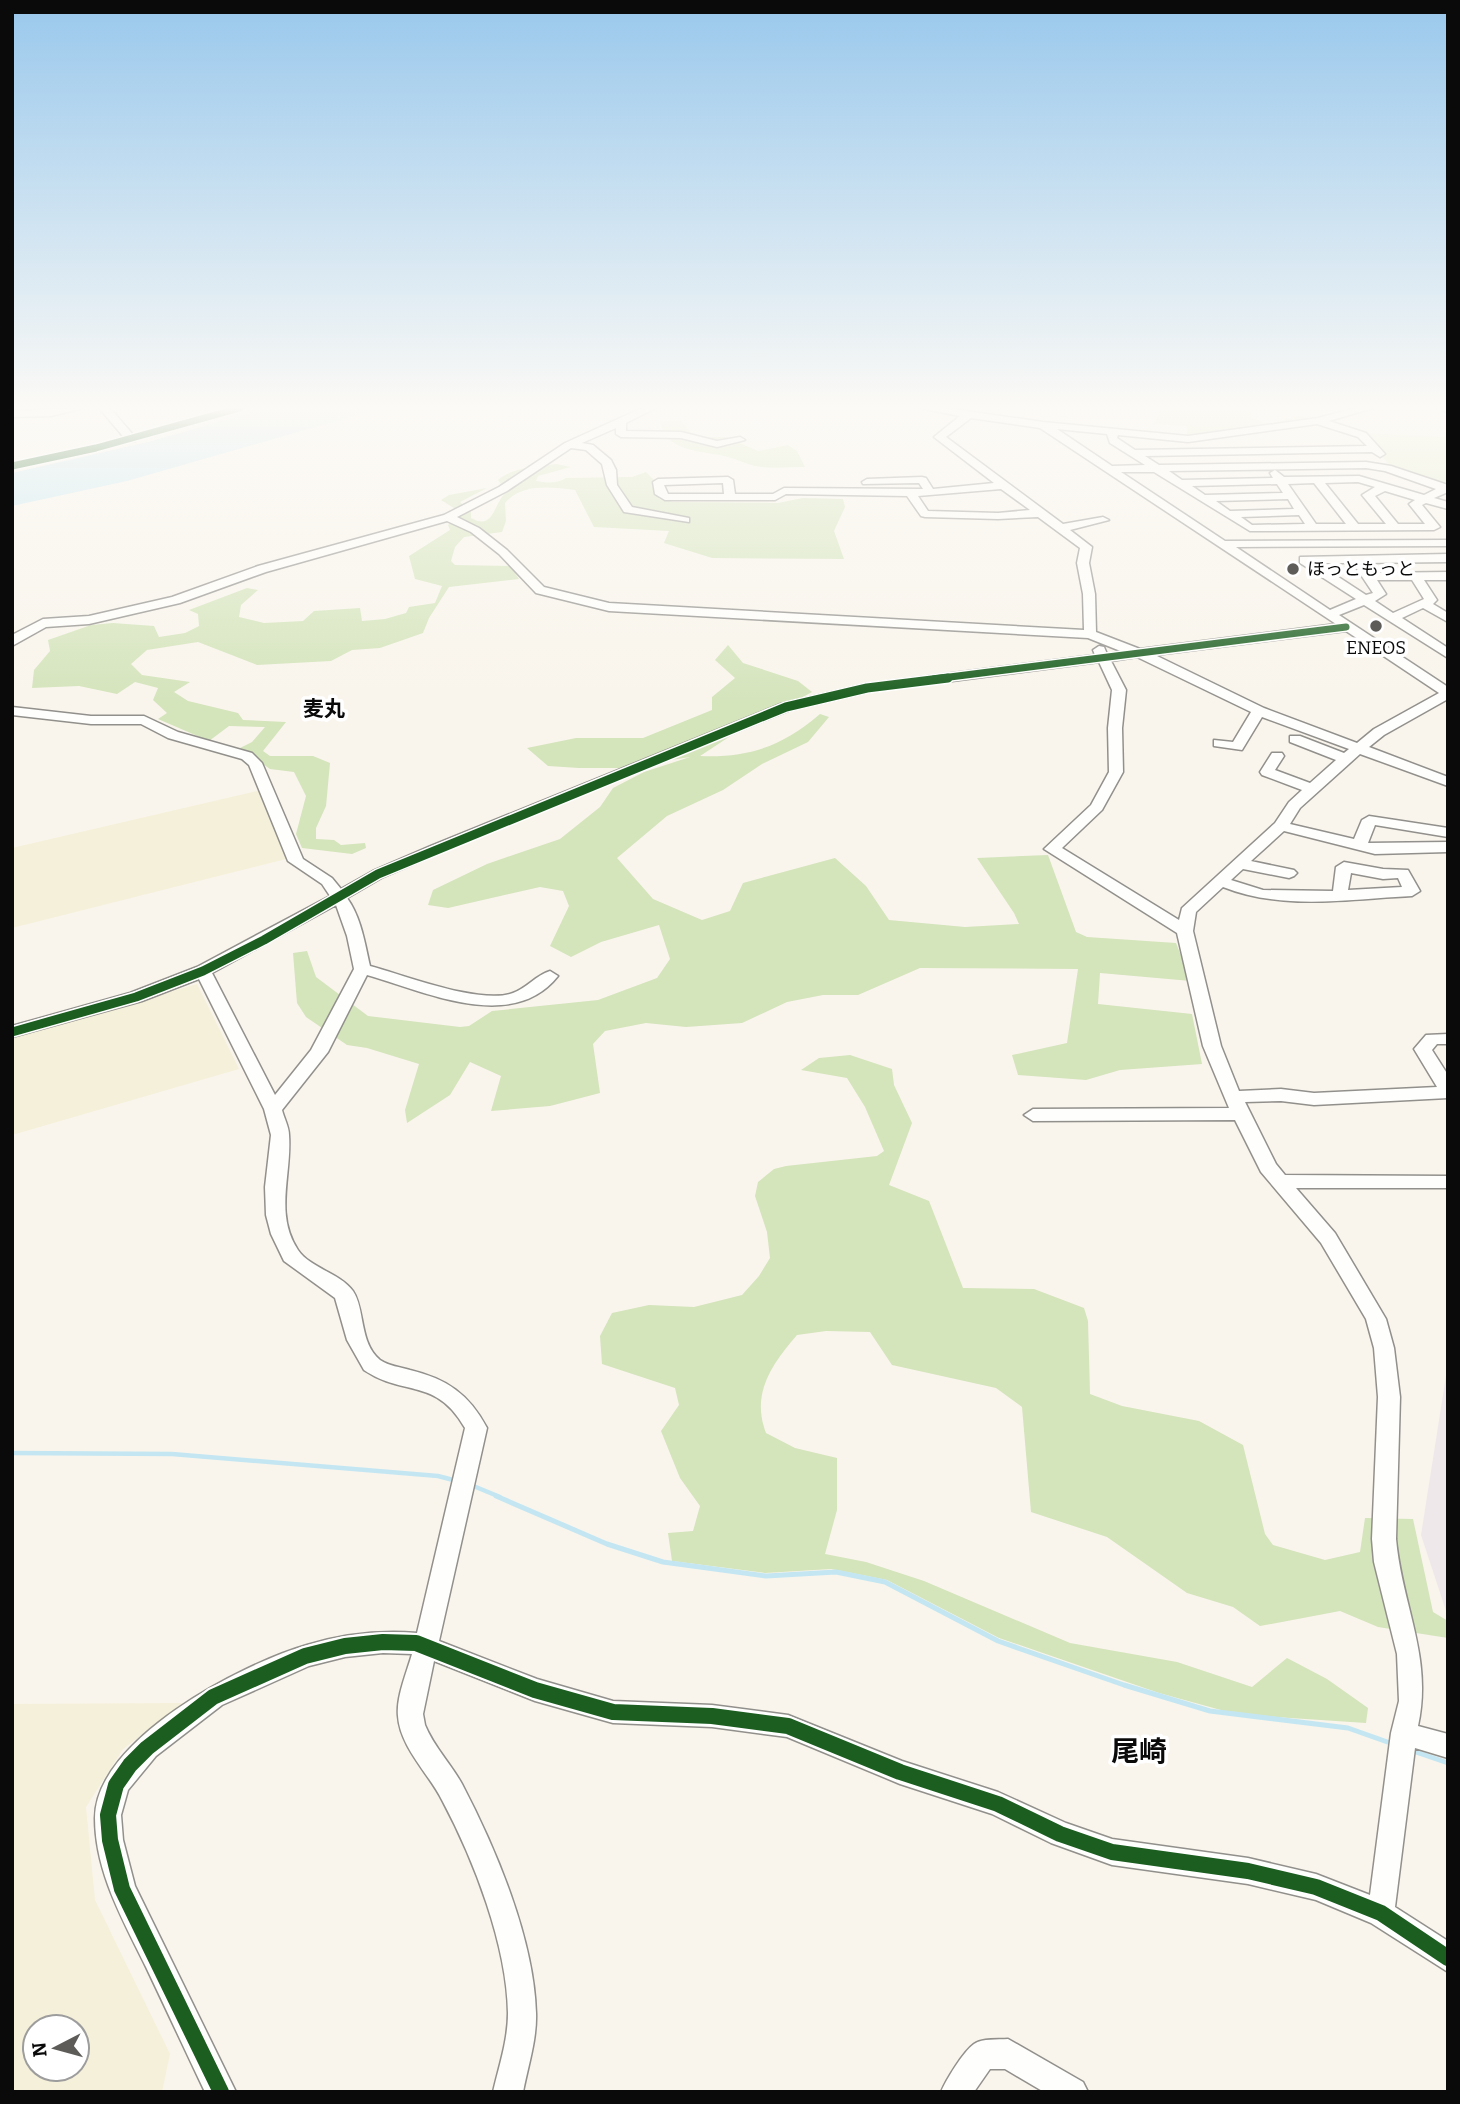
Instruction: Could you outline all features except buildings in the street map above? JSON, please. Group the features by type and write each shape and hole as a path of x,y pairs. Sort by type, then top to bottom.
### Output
{"street":[{"path":"12,642 19,635 43,623 89,620 176,600 262,569 448,517 469,506"},
{"path":"626,506 628,510 685,520"},
{"path":"920,506 925,514 998,516 1041,513"},
{"path":"1032,506 1086,547 1083,563 1093,635 1119,690 1115,728 1116,772 1097,807 1052,849 1185,930"},
{"path":"1167,506 1448,693 1397,720 1345,759 1294,805 1281,825 1241,864 1188,911 1185,930 1212,1046 1237,1106 1268,1167 1340,1255 1376,1319 1384,1348 1389,1397 1384,1539 1386,1562 1409,1654 1411,1700 1381,1913"},
{"path":"1217,506 1250,528 1448,527"},
{"path":"1298,506 1313,528"},
{"path":"1338,506 1354,527"},
{"path":"1377,506 1395,527"},
{"path":"1417,506 1434,527"},
{"path":"1228,513 1302,512"},
{"path":"448,517 475,530 503,552 540,590 608,607 1093,635 1176,669 1259,711 1448,782"},
{"path":"1061,528 1103,520"},
{"path":"1224,544 1448,543"},
{"path":"1448,558 1304,560 1448,654"},
{"path":"1328,615 1380,594 1356,559"},
{"path":"1368,577 1448,576"},
{"path":"1392,618 1426,605 1432,597 1416,577"},
{"path":"1426,605 1448,618"},
{"path":"12,1032 96,1010 203,971 264,940 378,874 797,704 867,688 1346,627"},
{"path":"12,710 91,720 144,720 173,735 247,756 255,762 296,861 327,881 345,906 362,969 319,1052 272,1110"},
{"path":"1219,743 1237,747 1259,711"},
{"path":"1295,739 1345,759"},
{"path":"1277,756 1267,772 1314,789"},
{"path":"1360,845 1369,820 1448,833"},
{"path":"1281,825 1382,849 1448,847"},
{"path":"1241,864 1289,873"},
{"path":"1221,881 1260,894 1340,894"},
{"path":"362,969 479,999 499,1001 513,999 550,976"},
{"path":"203,971 272,1110 280,1135 275,1187 276,1215 291,1256 345,1295 351,1323 368,1362 386,1373 448,1390 465,1406 476,1428 410,1714 412,1728 452,1792 488,1878 514,1957 522,2013 509,2092"},
{"path":"1033,1115 1237,1106 1281,1095 1314,1100 1448,1091 1423,1049 1433,1040 1448,1039"},
{"path":"1279,1181 1448,1182"},
{"path":"221,2092 122,1889 110,1840 108,1815 116,1785 130,1765 147,1748 213,1697 305,1656 345,1646 383,1642 416,1643 535,1690 613,1712 712,1716 789,1726 885,1767 998,1804 1060,1834 1112,1852 1288,1879 1381,1913 1448,1958"},
{"path":"1403,1743 1448,1746"},
{"path":"956,2092 983,2055 1009,2054 1073,2092"}],"shaded area":[{"path":"261,790 286,859 12,928 12,848"},
{"path":"197,984 239,1069 12,1135 12,1038"},
{"path":"1448,1363 1448,1617 1421,1535"},
{"path":"184,1703 123,1749 86,1807 95,1900 170,2054 162,2092 12,2092 12,1704"}],"green space":[{"path":"451,506 465,506 471,512 471,518 479,521 485,521 497,506 505,506 506,521 502,532 464,537 455,547 451,561 455,565 510,566 519,579 449,587 429,618 423,633 380,648 352,650 331,661 257,665 198,642 147,650 131,664 142,675 190,682 174,692 188,701 238,713 243,720 286,722 263,751 270,756 313,756 330,763 326,806 316,828 316,839 334,840 341,845 365,843 366,848 352,854 302,848 296,834 306,796 294,772 270,769 240,748 252,742 265,727 229,726 209,741 158,719 167,713 153,700 158,688 135,682 117,694 79,686 32,688 34,670 50,651 48,640 91,625 113,623 154,626 159,637 185,633 199,626 198,614 189,610 247,588 258,590 241,605 239,617 264,623 303,621 314,611 360,608 362,621 385,619 406,613 409,607 435,603 442,586 415,579 409,556 450,530 448,525 462,513"},
{"path":"583,506 845,506 834,531 844,559 712,558 664,543 669,531 594,527"},
{"path":"728,645 743,663 798,681 812,692 732,735 700,756 734,755 764,748 793,734 820,714 829,717 808,742 762,764 723,790 667,816 617,858 653,899 702,920 730,911 743,883 835,858 866,886 889,920 965,927 1019,924 977,858 1048,855 1076,932 1087,937 1176,943 1191,981 1100,973 1098,1004 1192,1014 1202,1064 1120,1070 1086,1080 1018,1075 1012,1055 1067,1043 1078,969 920,968 858,995 823,995 787,1002 742,1023 686,1027 646,1023 605,1031 593,1044 600,1093 550,1106 491,1111 501,1076 470,1062 450,1095 407,1123 405,1110 419,1064 367,1048 347,1045 306,1017 297,1003 293,953 307,951 316,977 368,1016 460,1027 469,1026 492,1011 598,1000 657,978 670,959 659,925 601,942 571,957 550,946 569,906 563,891 540,887 448,908 428,905 433,890 487,864 560,839 600,807 613,788 644,772 690,757 620,768 579,768 548,766 527,748 576,738 643,738 712,710 712,697 735,678 715,660"},
{"path":"850,1055 892,1069 894,1085 912,1123 889,1185 929,1201 963,1288 1034,1289 1084,1308 1088,1321 1090,1394 1122,1406 1199,1421 1243,1445 1265,1534 1273,1545 1325,1560 1360,1552 1365,1518 1413,1519 1433,1612 1448,1621 1448,1638 1378,1627 1340,1611 1260,1626 1233,1607 1187,1593 1107,1537 1031,1512 1022,1407 996,1388 892,1365 870,1332 826,1331 797,1335 779,1357 762,1393 762,1419 766,1433 795,1448 837,1458 837,1510 825,1554 866,1562 924,1581 1070,1643 1177,1662 1252,1687 1287,1658 1327,1679 1368,1708 1366,1723 1228,1712 1159,1693 999,1638 887,1580 831,1569 765,1573 672,1561 668,1533 693,1531 700,1506 680,1478 661,1431 679,1405 675,1388 602,1364 600,1336 612,1313 649,1305 694,1307 742,1295 770,1258 767,1232 755,1196 758,1182 774,1169 877,1156 884,1151 865,1107 847,1078 801,1070 819,1058"}],"waterway":[{"path":"12,1453 172,1454 438,1476 457,1481"},
{"path":"471,1485 500,1497"},
{"path":"496,1496 607,1544 663,1562 766,1576 836,1572 885,1582 998,1641 1124,1685 1210,1711 1348,1728 1393,1744"},
{"path":"1410,1750 1448,1763"}],"cycle path":[{"path":"12,1032 136,997 203,971 264,940 378,874 786,707 867,688 1346,627"},
{"path":"221,2092 122,1889 110,1840 108,1815 116,1785 130,1765 147,1748 213,1697 305,1656 345,1646 383,1642 416,1643 535,1690 613,1712 712,1716 788,1726 900,1772 998,1804 1060,1834 1112,1852 1248,1871 1316,1887 1381,1913 1448,1958"}],"place":[{"name":"ほっともっと","path":"1293,569"},
{"name":"ENEOS","path":"1376,626"}],"district":[{"name":"麦丸","path":"324,709"},
{"name":"尾崎","path":"1139,1751"}]}
